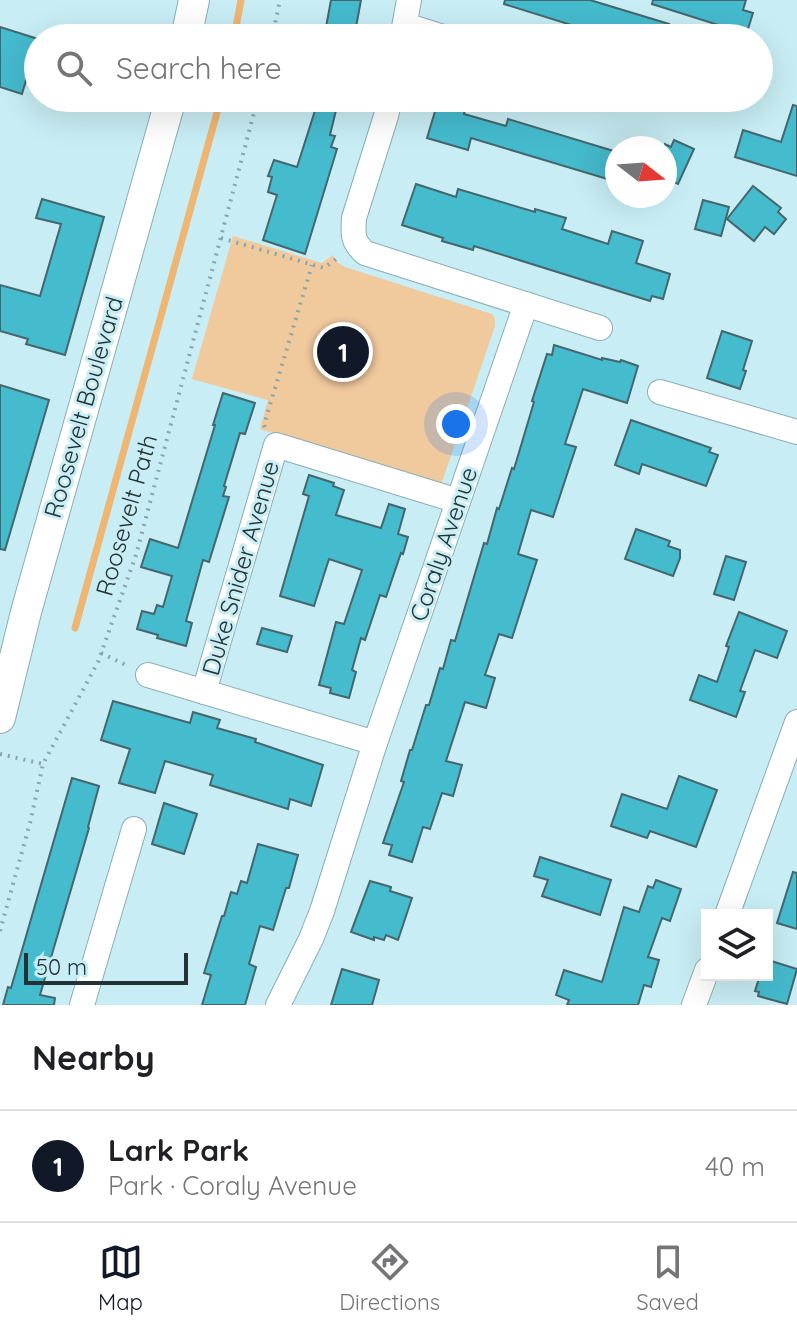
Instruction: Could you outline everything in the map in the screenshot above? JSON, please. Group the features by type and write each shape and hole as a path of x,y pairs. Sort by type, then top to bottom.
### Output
{"main road":[{"path":"189,24 194,0"},
{"name":"Roosevelt Boulevard","path":"0,718 26,612 167,112"}],"street":[{"path":"405,24 409,0"},
{"path":"386,112 354,218 356,245 365,253 600,328"},
{"name":"Coraly Avenue","path":"278,1005 322,911 375,743 526,304"},
{"path":"660,392 797,432"},
{"path":"276,445 458,501"},
{"name":"Duke Snider Avenue","path":"204,692 276,445"},
{"path":"148,675 375,743"},
{"path":"729,909 797,722"},
{"path":"82,1005 134,829"},
{"path":"694,1005 703,981"}],"path":[{"path":"275,24 280,0"},
{"name":"Roosevelt Path","path":"0,931 43,764 101,653 136,555 254,112"},
{"path":"221,238 324,268 356,245"},
{"path":"276,445 264,425 312,265"},
{"path":"101,653 148,675"},
{"path":"0,754 43,764"}],"shaded area":[{"path":"233,236 322,263 333,255 345,267 492,314 495,326 441,485 260,429 268,400 192,379"}],"building":[{"path":"331,0 361,0 357,24 327,24"},
{"path":"505,0 590,0 669,24 568,24 504,4"},
{"path":"653,0 746,0 743,10 753,13 750,24 715,24 652,4"},
{"path":"0,27 24,35 24,87 22,94 0,87"},
{"path":"793,105 797,106 797,176 735,157 743,130 781,142"},
{"path":"315,112 336,112 330,135 335,136 331,147 337,149 305,254 263,240 277,195 268,192 272,177 268,176 274,160 297,167"},
{"path":"435,112 464,112 506,126 508,119 605,148 605,178 471,138 468,150 427,138"},
{"path":"677,141 694,149 677,184"},
{"path":"416,184 456,197 458,189 566,218 562,229 608,244 612,231 643,241 636,263 670,274 663,299 652,296 650,301 474,246 473,250 442,241 443,238 402,225"},
{"path":"753,186 781,208 778,212 786,219 774,234 765,227 754,241 727,219"},
{"path":"42,199 104,217 65,355 26,344 28,339 0,331 0,285 40,296 61,224 36,218"},
{"path":"703,200 729,207 721,236 695,229"},
{"path":"722,331 752,341 740,389 707,378"},
{"path":"554,345 602,360 621,360 638,366 627,403 583,389 565,444 576,447 553,517 531,510 518,554 537,560 512,638 499,634 485,675 495,678 486,708 465,702 446,761 462,765 453,796 442,793 430,829 423,827 412,862 389,855 392,845 383,843 404,782 401,781 410,750 440,668 443,669 451,640 455,641 484,543 487,544 497,508 514,469 547,354 552,355"},
{"path":"0,385 49,400 5,550 0,549"},
{"path":"223,393 255,403 245,434 240,433 224,486 223,496 229,497 209,562 203,560 186,621 192,623 186,646 137,629 142,611 154,614 157,605 163,607 172,576 141,567 150,539 178,548"},
{"path":"631,420 711,448 709,452 718,455 706,486 642,464 639,474 615,465"},
{"path":"309,475 334,483 333,486 344,490 336,515 381,528 389,504 405,509 398,534 408,537 403,554 386,597 380,595 365,640 361,638 352,670 356,672 349,698 330,693 331,688 319,685 336,622 344,624 362,570 329,559 314,606 280,596 309,496 303,494"},
{"path":"636,529 670,541 668,546 680,550 673,576 625,559"},
{"path":"726,556 746,562 734,600 714,594"},
{"path":"739,612 787,631 777,658 755,650 740,691 745,692 736,717 690,700 699,675 717,682"},
{"path":"262,628 292,636 287,652 257,644"},
{"path":"113,701 190,723 193,712 220,720 217,728 256,739 255,742 323,765 311,806 290,799 288,809 210,785 213,775 165,761 155,793 119,783 130,749 101,740"},
{"path":"679,776 717,790 696,847 650,831 647,838 611,826 622,794 667,809"},
{"path":"72,778 99,786 40,995 55,998 54,1005 3,1005 8,987 11,988"},
{"path":"164,803 197,814 184,854 152,844"},
{"path":"258,844 298,855 289,888 286,888 273,930 260,926 249,964 256,967 245,1005 202,1005 211,975 204,973 222,916 231,892 237,894 241,881 247,883"},
{"path":"540,857 611,880 600,915 542,896 548,880 534,876"},
{"path":"793,872 797,873 797,929 777,923"},
{"path":"656,880 681,889 670,921 662,918 648,957 659,960 651,987 644,985 638,1005 567,1005 569,1000 556,995 564,970 602,982 624,907 639,912 648,886 653,888"},
{"path":"370,881 412,898 398,940 386,935 384,940 374,937 374,940 351,932"},
{"path":"773,962 797,969 787,1004 758,996 759,992 755,991 758,981 773,981"},
{"path":"342,969 379,980 372,1005 331,1005"}],"waterway":[{"path":"237,24 241,0"},
{"path":"75,628 217,112"}],"place":[{"name":"Lark Park","path":"343,352"}]}
